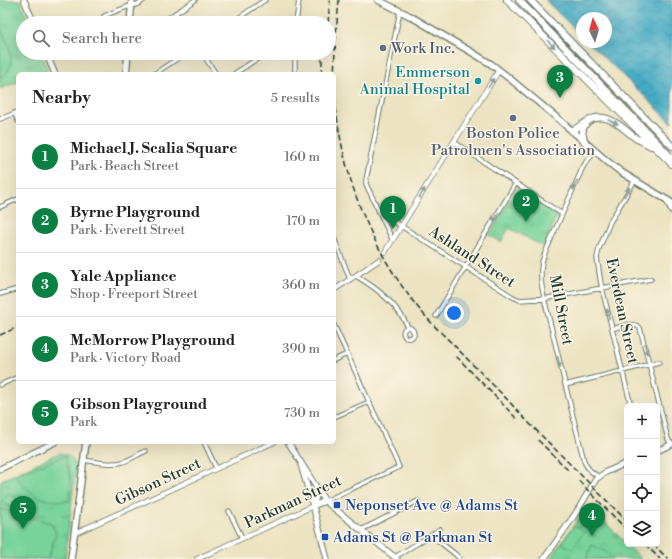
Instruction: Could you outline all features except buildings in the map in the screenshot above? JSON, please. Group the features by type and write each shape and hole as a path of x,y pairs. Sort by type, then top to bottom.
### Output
{"highway":[{"path":"507,0 672,164"},
{"path":"520,0 672,152"},
{"path":"520,0 672,158"},
{"path":"530,0 672,146"},
{"path":"572,131 595,118 609,119 620,125 636,138 658,149"},
{"path":"587,145 583,138 583,133 584,127 588,121"}],"main road":[{"path":"24,0 31,16"},
{"path":"378,0 473,53 499,70 595,152 616,168 669,199 672,203"},
{"path":"130,16 131,3"},
{"path":"49,60 54,72"},
{"path":"126,72 127,60"},
{"path":"669,199 672,210"},
{"path":"0,469 51,444"},
{"path":"71,559 86,444"},
{"path":"289,444 325,501 396,558"},
{"path":"660,450 671,444"},
{"path":"299,458 328,559"},
{"path":"544,559 576,513 598,476 624,464"},
{"path":"313,506 316,497 316,487"},
{"name":"Parkman Street","path":"313,506 325,501"}],"street":[{"path":"104,16 124,8 131,3 138,4 144,0"},
{"path":"171,16 195,0"},
{"path":"241,16 265,0"},
{"path":"297,16 299,0"},
{"path":"392,240 366,184 366,180 400,11"},
{"path":"160,72 176,60"},
{"path":"207,60 215,72"},
{"path":"237,72 255,60"},
{"path":"295,60 295,72"},
{"path":"385,252 499,70"},
{"path":"0,119 16,113"},
{"path":"454,142 562,214"},
{"name":"Mill Street","path":"595,152 584,163 545,253 541,264 541,278 544,298 584,463 589,470 598,476"},
{"name":"Everdean Street","path":"630,403 601,288 597,263 598,251 612,218 635,180"},
{"path":"436,316 516,183"},
{"path":"0,208 16,201"},
{"name":"Ashland Street","path":"379,212 516,299 522,300 544,298 650,279"},
{"path":"336,243 350,279"},
{"path":"336,289 379,260"},
{"path":"356,276 380,292 402,317 408,327"},
{"path":"0,294 16,290"},
{"path":"612,329 632,324 635,324 641,329 668,438 671,444"},
{"path":"336,329 369,402 336,416"},
{"path":"336,359 347,354"},
{"path":"565,385 659,362"},
{"path":"0,385 16,378"},
{"name":"Parkman Street","path":"325,501 399,467 369,402"},
{"path":"205,444 216,468"},
{"name":"Gibson Street","path":"75,533 270,444"},
{"path":"84,460 116,463 123,462 146,450"},
{"path":"362,530 418,501"},
{"name":"Parkman Street","path":"197,559 313,506"},
{"path":"229,511 242,538"},
{"path":"396,558 440,528"},
{"path":"431,535 460,559"}],"green space":[{"path":"0,0 20,0 26,16 16,16 16,60 44,60 48,70 44,72 16,72 16,83 0,89"},
{"path":"0,27 10,49 11,61 7,72 0,78"},
{"path":"517,188 557,215 544,247 509,228 501,242 489,235"},
{"path":"60,453 71,457 76,467 65,559 0,559 0,481"},
{"path":"65,456 71,485 69,501 49,500 35,495 20,482 15,474"},
{"path":"9,493 23,504 16,513 2,501"},
{"path":"0,509 51,523 56,533 48,559 0,559"},
{"path":"579,518 590,529 601,518 624,542 624,547 629,547 641,559 552,559 556,550"},
{"path":"574,525 584,532 572,549 562,543"},
{"path":"592,545 605,551 613,559 586,559"}],"water":[{"path":"545,0 672,0 672,123 594,48 612,48 612,12 576,12 576,30"}],"railway":[{"path":"329,16 330,0"},
{"path":"336,36 339,0"},
{"path":"322,60 322,72"},
{"path":"334,72 335,60"},
{"path":"336,107 344,155 361,210 373,237 403,287 428,320 624,518"},
{"path":"0,335 16,328"},
{"path":"456,356 517,419"},
{"path":"538,440 569,471"},
{"path":"579,481 624,527"},
{"path":"648,547 660,559"},
{"path":"656,547 668,559"}],"place":[{"name":"Work Inc.","path":"383,48"},
{"name":"Emmerson Animal Hospital","path":"478,81"},
{"name":"Yale Appliance","path":"560,98"},
{"name":"Boston Police Patrolmen's Association","path":"513,118"},
{"name":"Byrne Playground","path":"526,222"},
{"name":"Michael J. Scalia Square","path":"393,229"},
{"name":"Neponset Ave @ Adams St","path":"337,505"},
{"name":"Gibson Playground","path":"23,529"},
{"name":"McMorrow Playground","path":"592,536"},
{"name":"Adams St @ Parkman St","path":"325,537"}]}
